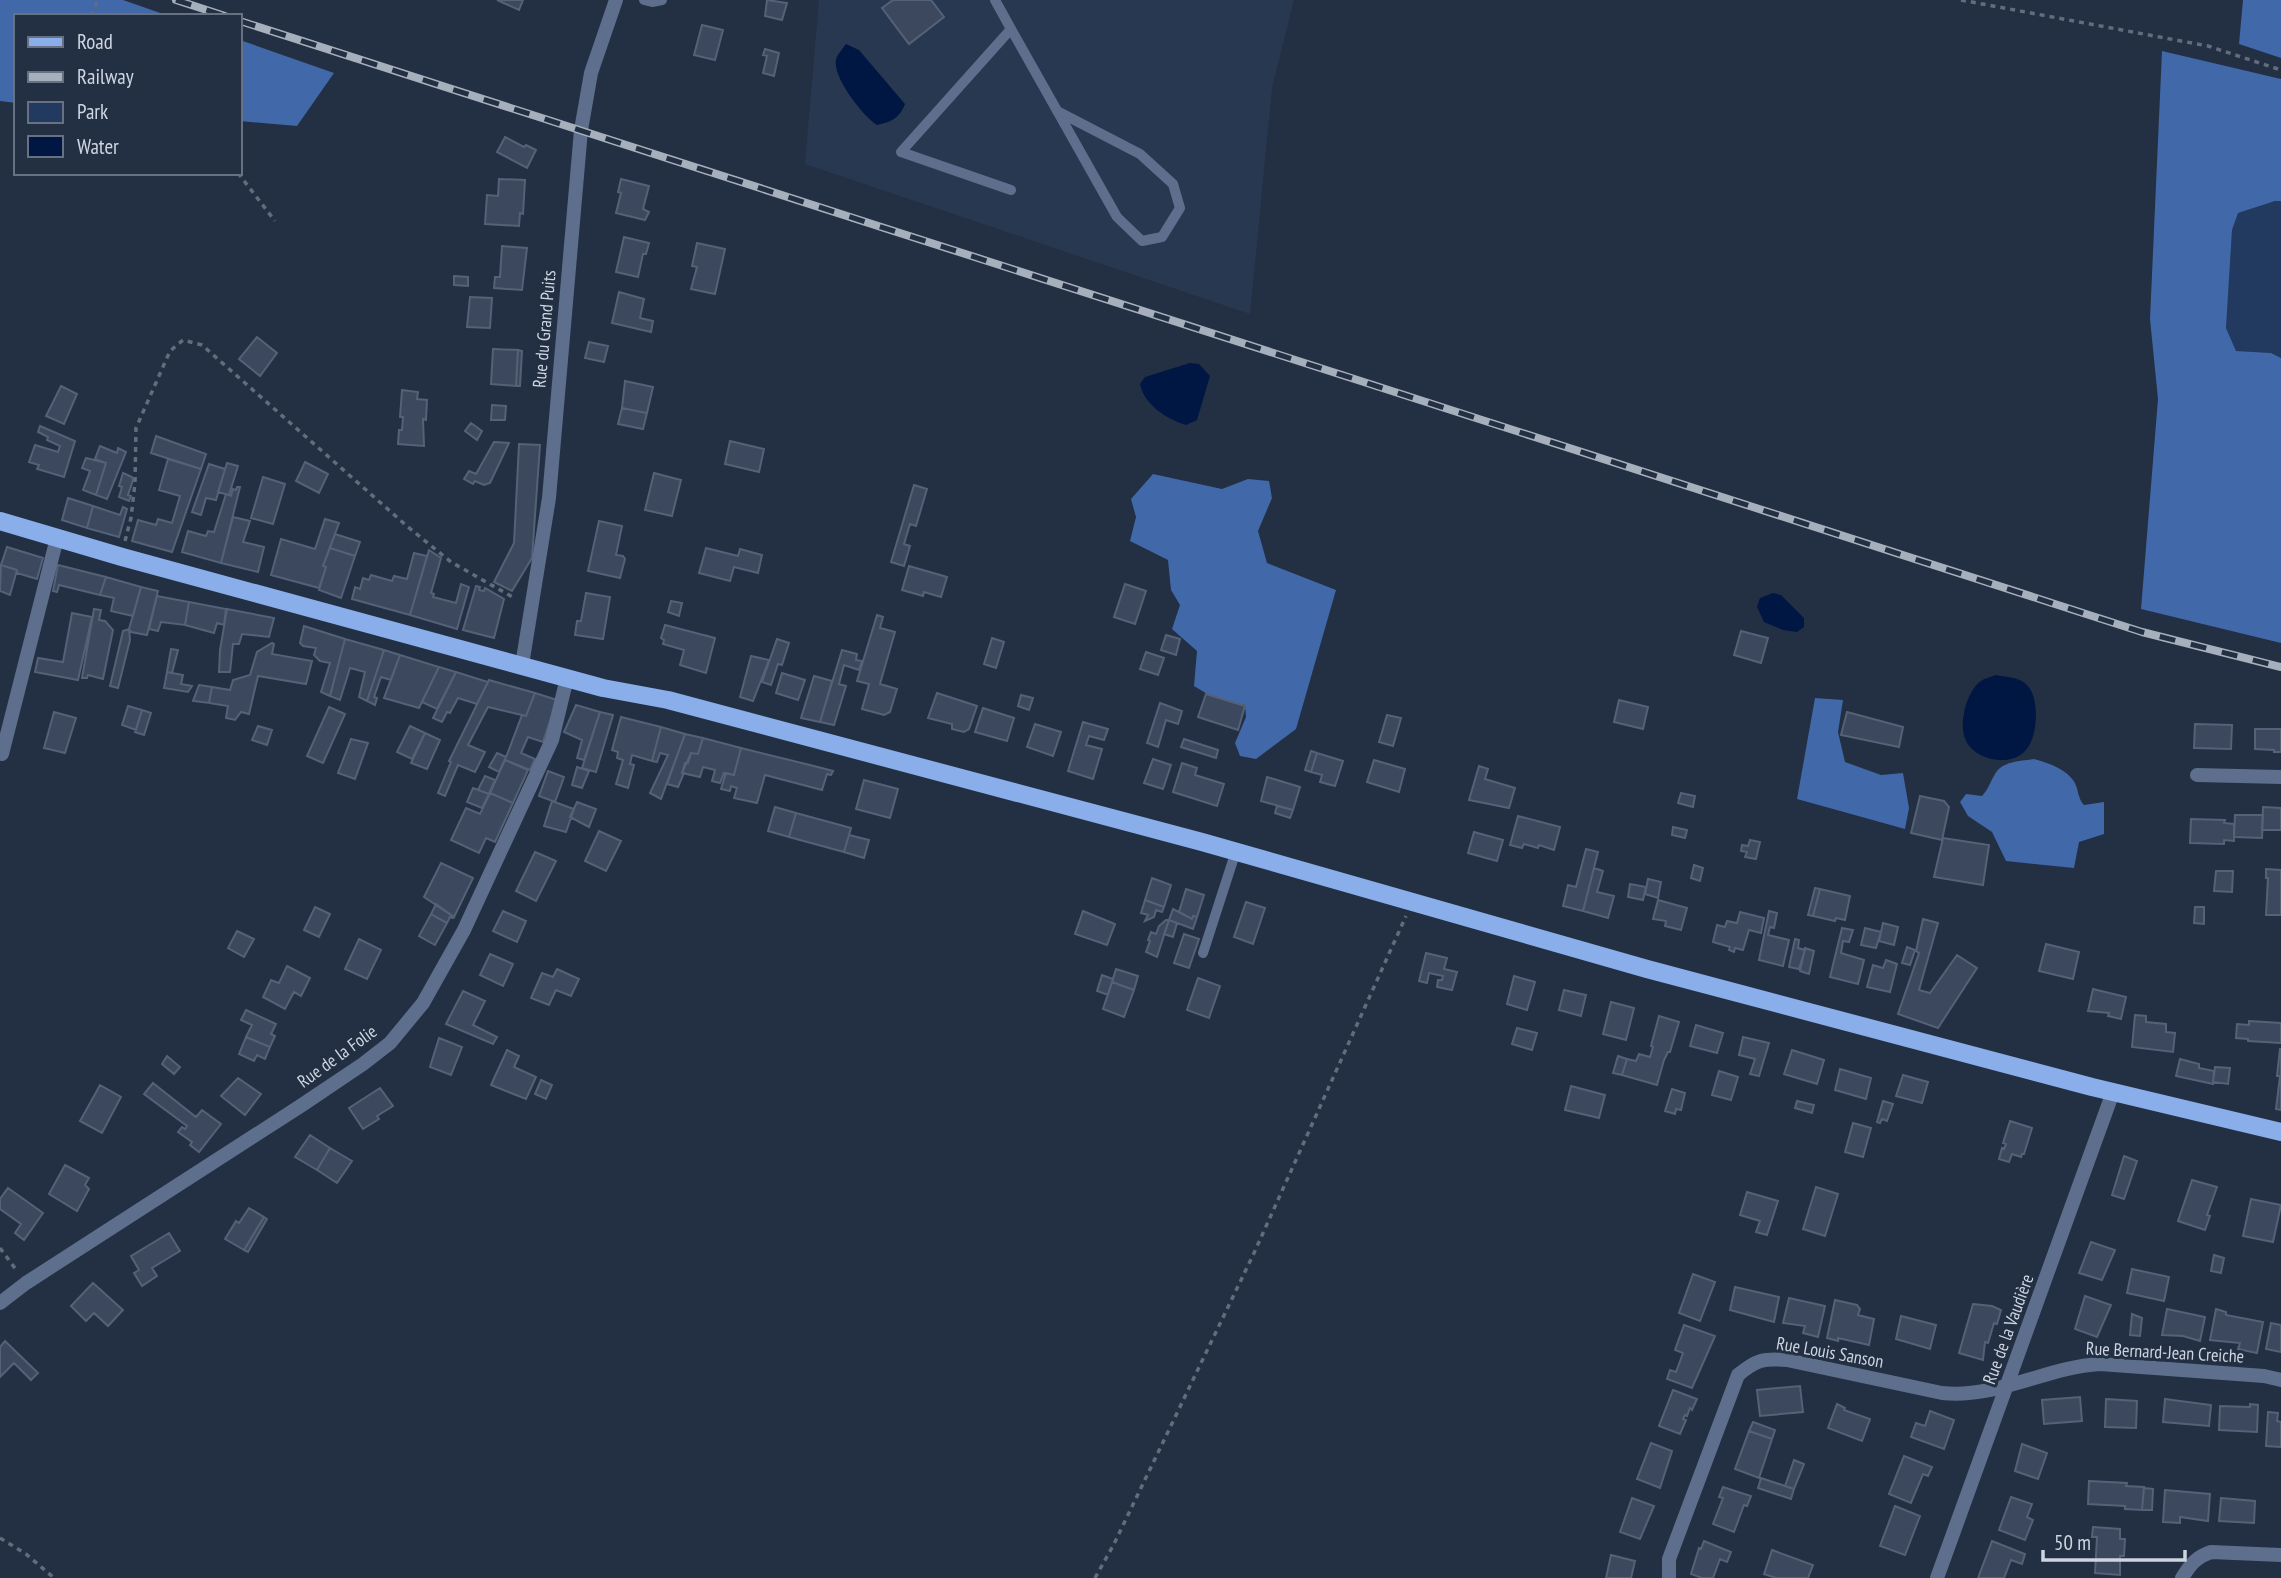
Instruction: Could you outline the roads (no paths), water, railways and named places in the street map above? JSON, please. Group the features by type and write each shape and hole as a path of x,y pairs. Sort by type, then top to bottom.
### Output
{"main road":[{"path":"0,521 122,557 567,678 668,700 1236,851 1647,969 2113,1092 2281,1132"}],"street":[{"name":"Rue du Grand Puits","path":"522,665 549,498 581,130 591,73 616,0"},
{"path":"2,754 57,538"},
{"name":"Rue de la Folie","path":"0,1303 26,1283 153,1203 352,1071 390,1043 423,1003 469,919 552,740 567,678"},
{"path":"2197,775 2281,777"},
{"name":"Rue de la Vaudière","path":"1937,1578 2113,1092"},
{"name":"Rue Louis Sanson","path":"1669,1578 1669,1559 1738,1376 1753,1362 1769,1358 1787,1360 1962,1396 2007,1386"},
{"name":"Rue Bernard-Jean Creiche","path":"2007,1386 2081,1365 2100,1364 2264,1376 2281,1380"},
{"path":"2182,1578 2192,1562 2200,1555 2210,1552 2281,1555"}],"lane":[{"path":"644,0 662,0"},
{"path":"995,0 1057,111 1117,217 1142,241 1162,237 1180,208 1173,184 1140,154 1057,111"},
{"path":"1011,29 901,152 1011,190"},
{"path":"1203,953 1236,851"}],"water":[{"path":"846,44 859,50 905,104 894,119 877,125 850,95 836,67 836,59"},
{"path":"1190,363 1199,364 1210,376 1197,420 1186,425 1171,419 1151,405 1140,384 1145,377"},
{"path":"1773,593 1781,595 1804,618 1804,627 1797,632 1783,630 1764,622 1757,607 1760,598"},
{"path":"1996,675 2024,682 2031,691 2036,708 2035,727 2030,744 2019,756 2012,759 1994,759 1977,753 1964,735 1963,718 1971,692 1981,681"}],"railway":[{"path":"176,0 219,14"},
{"path":"242,22 2142,632 2281,667"}]}
